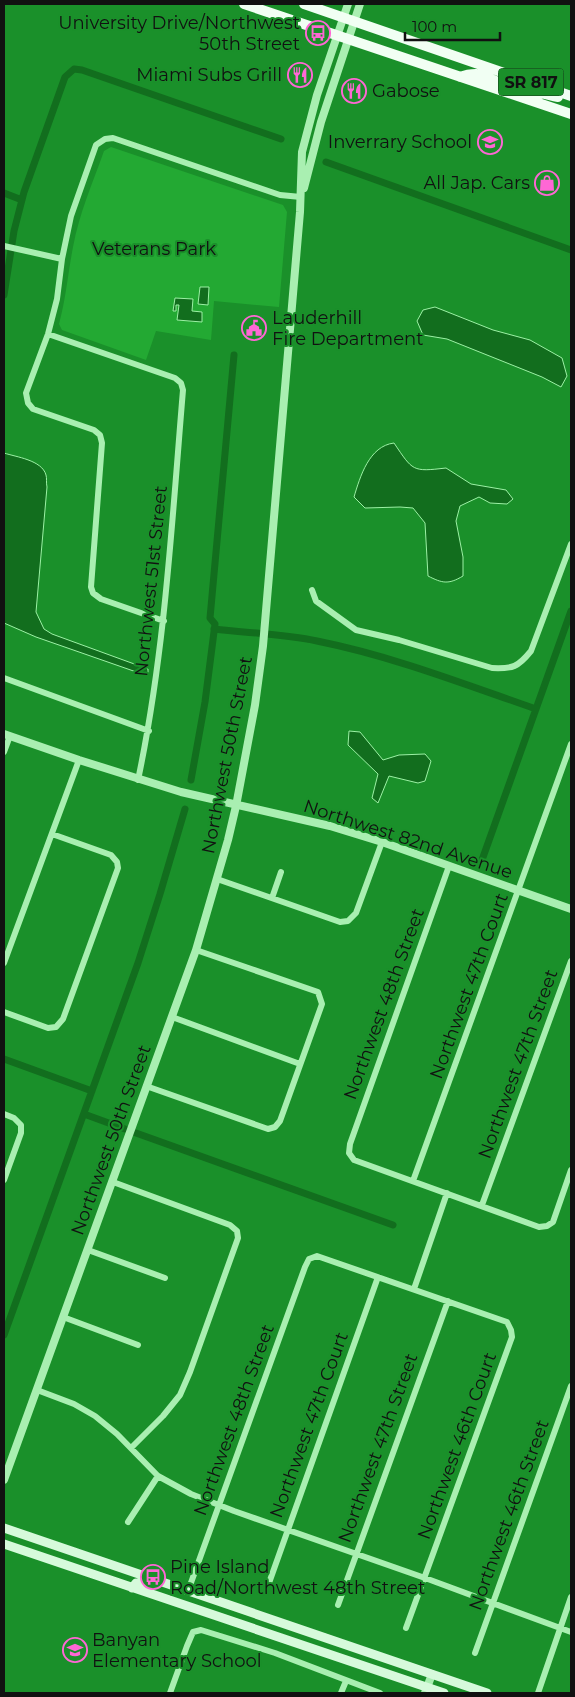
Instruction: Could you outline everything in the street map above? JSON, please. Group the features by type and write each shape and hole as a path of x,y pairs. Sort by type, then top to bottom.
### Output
{"main road":[{"name":"SR 817","path":"244,4 571,114"},
{"name":"SR 817","path":"304,4 571,97"},
{"path":"459,77 473,74 516,87 525,85 529,81"},
{"path":"529,100 534,94 538,93 571,97"},
{"path":"4,1528 487,1693"},
{"path":"4,1544 426,1690 440,1693"},
{"path":"132,1588 136,1582 159,1581"}],"street":[{"name":"Northwest 50th Street","path":"4,1480 196,950 236,806 255,705 264,640 301,197 302,152 317,95 348,4"},
{"path":"164,621 101,600 93,593 91,587 102,443 100,435 94,430 33,409 28,403 26,393 48,334 57,299 62,259 74,207 96,145 105,139 113,138 280,195 301,197 311,166 321,122 360,4"},
{"path":"4,246 62,259"},
{"name":"Northwest 51st Street","path":"48,334 175,378 181,383 183,390 164,621 149,731 138,780"},
{"path":"312,590 316,601 356,630 399,640 492,668 506,669 521,664 531,651 571,544"},
{"path":"4,678 149,731"},
{"path":"4,752 7,735"},
{"name":"Northwest 82nd Avenue","path":"7,735 138,780 236,806 330,826 382,842 571,908"},
{"name":"Northwest 47th Court","path":"414,1181 571,744"},
{"path":"4,963 79,760"},
{"path":"4,1012 48,1028 56,1027 63,1019 118,868 111,855 52,834"},
{"path":"217,879 340,922 348,921 356,913 382,842"},
{"name":"Northwest 48th Street","path":"414,1181 354,1160 349,1152 353,1135 449,866"},
{"path":"272,898 281,872"},
{"path":"146,1086 268,1129 275,1127 280,1121 322,1004 318,992 196,950"},
{"name":"Northwest 47th Street","path":"482,1205 571,961"},
{"path":"172,1017 300,1064"},
{"path":"4,1114 14,1118 21,1125 21,1133 4,1180"},
{"path":"414,1181 539,1227 547,1226 552,1222 571,1170"},
{"path":"113,1182 230,1225 237,1231 238,1238 180,1395 163,1416 130,1448"},
{"path":"414,1289 447,1193"},
{"path":"88,1250 165,1278"},
{"name":"Northwest 48th Street","path":"188,1591 309,1259 317,1256 378,1277"},
{"path":"378,1277 448,1301"},
{"name":"Northwest 47th Court","path":"269,1583 378,1277"},
{"name":"Northwest 47th Street","path":"338,1605 448,1301"},
{"name":"Northwest 46th Court","path":"406,1628 512,1337 507,1322 448,1301"},
{"path":"63,1317 138,1345"},
{"name":"Northwest 46th Street","path":"475,1653 571,1386"},
{"path":"37,1390 74,1404 95,1416 158,1476 191,1494 571,1632"},
{"path":"128,1522 158,1476"},
{"path":"538,1693 571,1597"},
{"path":"170,1693 193,1632 201,1630 275,1653 380,1693"},
{"path":"426,1690 432,1674"},
{"path":"440,1693 444,1678"},
{"path":"341,1693 346,1681"}],"green space":[{"name":"Veterans Park","path":"111,147 283,205 287,212 279,307 214,301 211,340 156,331 146,360 62,330 59,324 79,222 104,151"}],"shaded area":[{"path":"200,287 209,287 208,305 198,304"},
{"path":"175,298 193,299 192,311 202,312 202,322 177,320 179,305 176,305 176,311 173,311"},
{"path":"435,307 493,330 530,340 562,358 567,376 561,387 542,377 447,339 423,335 417,321 423,310"},
{"path":"394,443 414,468 426,470 446,468 471,484 506,490 513,499 507,504 490,503 479,497 460,506 456,521 463,557 463,576 458,579 445,582 428,576 425,523 413,508 365,508 354,497 359,481 372,456 385,445"},
{"path":"4,453 34,463 44,470 46,476 47,487 36,612 44,629 52,634 148,669 148,675 36,637 4,623"},
{"path":"349,731 360,732 383,760 399,755 425,754 431,761 425,781 418,783 389,776 378,803 372,798 378,774 348,745"}],"waterway":[{"path":"4,295 14,231 24,192 65,77 74,69 82,70 281,139"},
{"path":"326,162 571,250"},
{"path":"4,193 22,200"},
{"path":"191,780 205,702 215,624 210,618 234,355"},
{"path":"482,860 571,611"},
{"path":"214,629 292,637 345,647 428,671 536,709"},
{"path":"4,1335 138,963 185,809"},
{"path":"4,1059 92,1091"},
{"path":"84,1114 125,1129"},
{"path":"136,1133 393,1225"}],"place":[{"name":"University Drive/Northwest 50th Street","path":"318,33"},
{"name":"Miami Subs Grill","path":"300,75"},
{"name":"Gabose","path":"354,91"},
{"name":"Inverrary School","path":"490,142"},
{"name":"All Jap. Cars","path":"547,183"},
{"name":"Lauderhill Fire Department","path":"254,328"},
{"name":"Pine Island Road/Northwest 48th Street","path":"153,1577"},
{"name":"Banyan Elementary School","path":"75,1650"}]}
